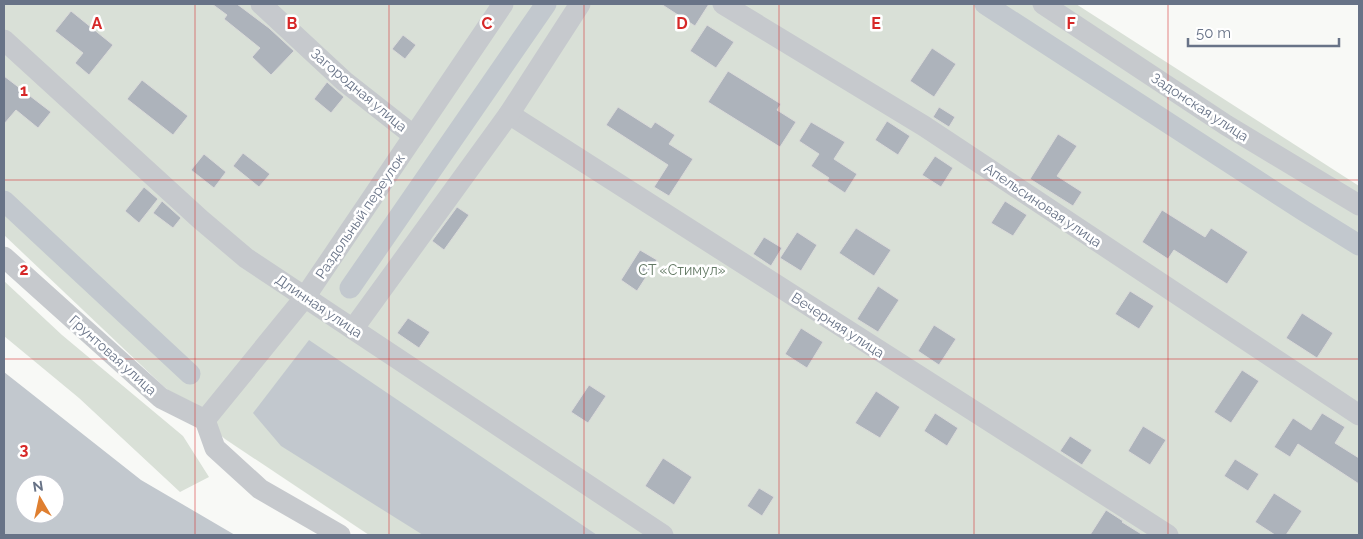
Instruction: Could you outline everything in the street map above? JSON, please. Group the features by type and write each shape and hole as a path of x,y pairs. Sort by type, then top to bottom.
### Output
{"street":[{"name":"Загородная улица","path":"260,4 344,81 414,136"},
{"name":"Раздольный переулок","path":"204,420 305,297 504,4"},
{"path":"354,329 509,114 580,4"},
{"name":"Апельсиновая улица","path":"723,4 924,126 1359,415"},
{"name":"Задонская улица","path":"1044,4 1226,125 1359,205"},
{"name":"Длинная улица","path":"4,40 200,219 246,258 663,535"},
{"name":"Вечерняя улица","path":"509,114 1168,535"},
{"name":"Грунтовая улица","path":"4,257 161,398 204,420"},
{"path":"204,420 215,448 260,490 340,535"}],"green space":[{"name":"СТ «Стимул»","path":"4,4 1076,4 1359,186 1359,535 369,535 225,439 162,385 4,235"},
{"path":"4,281 62,335 183,436 209,477 180,492 79,398 4,336"}],"shaded area":[{"path":"309,340 597,535 423,535 281,446 253,413"},
{"path":"4,372 141,480 235,535 4,535"}],"building":[{"path":"212,4 237,4 269,28 294,51 271,75 252,57 260,48 224,19 227,15"},
{"path":"661,4 709,4 695,26"},
{"path":"71,11 113,45 89,75 75,63 83,53 55,31"},
{"path":"707,25 734,42 716,68 690,51"},
{"path":"403,35 416,45 405,59 392,49"},
{"path":"932,48 956,64 934,97 910,81"},
{"path":"728,71 781,104 777,110 796,122 780,147 708,102"},
{"path":"4,76 51,112 38,128 16,110 4,124"},
{"path":"142,80 188,116 173,135 127,99"},
{"path":"327,82 344,97 331,113 314,99"},
{"path":"618,107 651,128 655,122 675,135 669,144 693,159 669,196 654,187 668,165 606,125"},
{"path":"939,107 955,117 949,127 933,117"},
{"path":"887,121 910,136 898,155 875,140"},
{"path":"811,122 845,142 834,159 857,174 845,193 827,181 829,178 811,166 819,154 799,141"},
{"path":"1058,134 1077,146 1057,176 1082,192 1073,206 1030,179"},
{"path":"243,153 270,174 259,187 233,166"},
{"path":"204,154 226,172 214,188 191,170"},
{"path":"935,156 953,168 941,187 922,175"},
{"path":"144,187 158,199 139,223 125,211"},
{"path":"162,201 181,218 173,228 153,213"},
{"path":"1005,201 1027,215 1013,236 991,223"},
{"path":"457,207 469,215 444,250 432,241"},
{"path":"1162,210 1205,237 1211,228 1248,252 1227,284 1174,250 1168,259 1142,242"},
{"path":"856,228 891,250 874,276 839,253"},
{"path":"797,232 817,245 801,271 780,258"},
{"path":"764,237 782,248 771,266 753,254"},
{"path":"640,250 657,260 637,291 621,280"},
{"path":"878,286 899,300 878,332 857,319"},
{"path":"1130,291 1154,306 1139,329 1115,314"},
{"path":"1302,313 1333,333 1317,358 1286,338"},
{"path":"408,318 430,332 419,348 397,333"},
{"path":"934,325 956,339 939,365 918,351"},
{"path":"801,328 823,342 807,368 785,354"},
{"path":"1242,370 1259,381 1231,423 1214,412"},
{"path":"589,385 606,396 588,423 571,412"},
{"path":"876,391 900,407 880,438 855,423"},
{"path":"935,413 958,428 947,446 924,431"},
{"path":"1322,413 1345,427 1335,443 1359,458 1359,484 1298,444 1290,457 1274,447 1293,418 1311,430"},
{"path":"1143,426 1166,440 1150,465 1128,451"},
{"path":"1070,436 1092,450 1082,465 1060,451"},
{"path":"663,458 692,477 674,505 645,486"},
{"path":"1235,459 1259,474 1248,491 1224,476"},
{"path":"759,488 774,497 762,516 747,506"},
{"path":"1274,493 1302,511 1286,535 1275,535 1255,522"},
{"path":"1106,510 1122,522 1143,535 1090,535"}],"waterway":[{"path":"350,288 546,4"},
{"path":"985,4 1359,245"},
{"path":"4,201 190,374"}]}
